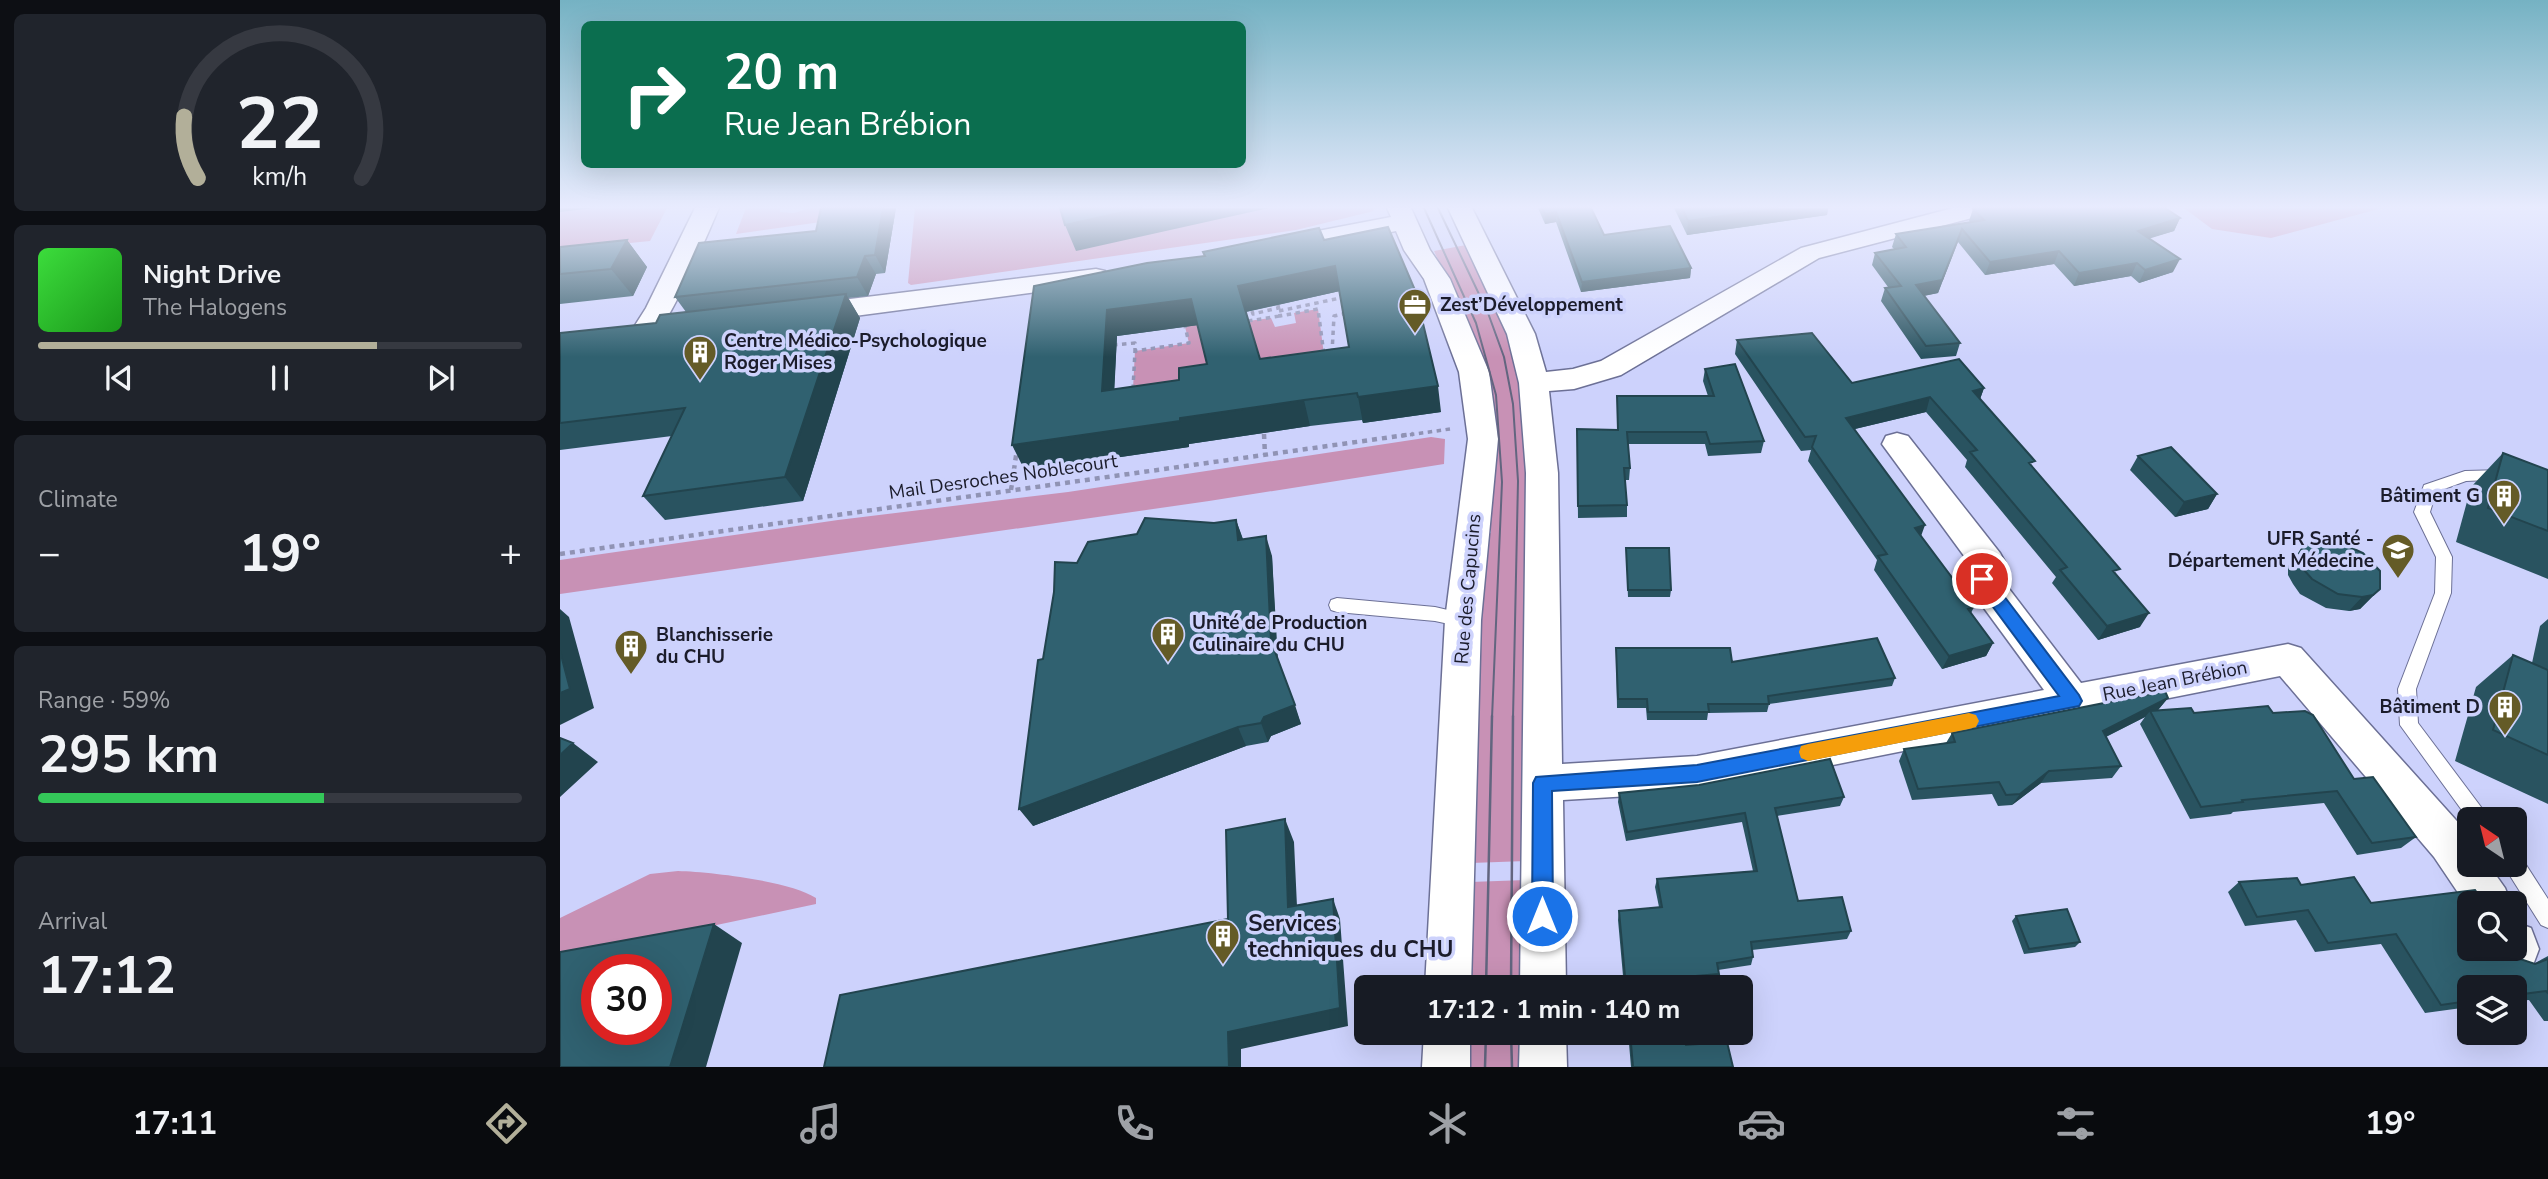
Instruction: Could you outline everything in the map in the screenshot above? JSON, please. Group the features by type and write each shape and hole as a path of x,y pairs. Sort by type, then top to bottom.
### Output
{"street":[{"path":"646,330 660,308 684,258"},
{"name":"Rue des Capucins","path":"1422,258 1437,279 1474,372 1483,439 1463,620 1448,975"},
{"path":"1484,258 1521,334 1534,383 1542,473 1543,975"},
{"path":"1534,383 1574,379 1611,368 1802,258"},
{"path":"783,316 1116,274"},
{"path":"1897,444 1988,562 1982,579 2073,701"},
{"name":"Rue Jean Brébion","path":"1542,783 1697,774 2288,659 2449,843 2482,891"},
{"path":"1446,1067 1447,1045"},
{"path":"1543,1045 1543,1067"}],"lane":[{"path":"2471,807 2409,725 2407,689 2443,593 2445,557 2422,512 2429,489 2465,476 2526,474"},
{"path":"1337,605 1435,614 1463,620"},
{"path":"2522,877 2548,918"}],"path":[{"path":"1346,286 1352,304"},
{"path":"1252,311 1252,314 1350,297"},
{"path":"1248,321 1279,310 1318,309 1324,358"},
{"path":"1333,360 1334,316 1353,312"},
{"path":"1136,351 1189,343 1183,317"},
{"path":"1110,346 1135,343 1133,389"},
{"path":"1263,420 1265,455"},
{"name":"Mail Desroches Noblecourt","path":"560,554 1450,429"},
{"path":"1011,490 1018,437"}],"shaded area":[{"path":"910,258 1101,258 911,285 908,283"},
{"path":"1437,258 1472,258 1508,334 1529,423 1526,861 1471,863 1486,534 1491,533 1491,526 1486,527 1468,327"},
{"path":"1175,286 1248,321 1271,318 1275,327 1296,323 1294,313 1318,309 1326,370 1133,389 1135,351 1189,343"},
{"path":"1431,437 1445,439 1444,464 1209,501 560,594 560,560 838,520 1068,492"},
{"path":"678,871 770,882 804,892 816,898 816,904 560,958 560,918 650,874"},
{"path":"1526,880 1528,975 1468,975 1470,882"},
{"path":"1468,1045 1529,1045 1529,1067 1467,1067"}],"building":[{"path":"560,258 617,258 611,269 560,274"},
{"path":"692,258 864,258 857,277 675,297"},
{"path":"1190,258 1401,258 1415,290 1438,386 1358,397 1357,393 1304,400 1012,445 1034,286 1147,263","holes":["1335,266 1349,347 1260,359 1238,286","1191,299 1207,364 1179,368 1179,380 1102,391 1107,310"]},
{"path":"1573,258 1686,258 1691,268 1582,282"},
{"path":"1879,258 1951,258 1942,280 1916,285 1960,343 1926,346 1885,288 1901,286"},
{"path":"1986,258 2016,258 1990,262"},
{"path":"2065,258 2180,259 2145,270 2137,263 2079,273"},
{"path":"846,294 785,477 643,496 685,408 560,423 560,333 656,323 660,315"},
{"path":"1812,333 1852,383 1959,359 1984,388 1973,391 2035,461 2029,463 2120,569 2113,571 2149,613 2107,626 2060,570 2067,567 1970,452 1977,450 1930,397 1846,418 1925,525 1915,528 1974,607 1968,609 1993,643 1949,656 1878,556 1887,554 1812,447 1816,436 1805,437 1737,340"},
{"path":"1735,364 1764,441 1710,444 1706,432 1627,432 1630,468 1624,468 1627,505 1578,506 1577,429 1618,430 1617,396 1714,396 1705,369"},
{"path":"2171,447 2217,494 2184,502 2138,456"},
{"path":"2503,453 2548,470 2548,531 2488,508"},
{"name":"Unité de Production Culinaire du CHU","path":"1145,518 1214,523 1236,520 1238,540 1266,536 1271,641 1295,705 1264,717 1261,723 1238,727 1019,809 1038,660 1043,659 1054,592 1055,562 1077,563 1088,542 1137,534"},
{"path":"2324,539 2337,541 2363,553 2380,571 2380,589 2373,595 2362,597 2338,594 2312,579 2299,560 2300,552 2304,545"},
{"path":"1626,548 1669,548 1671,590 1628,590"},
{"path":"1877,638 1895,678 1768,696 1769,704 1708,704 1709,712 1648,712 1647,699 1618,699 1616,648 1730,648 1732,662"},
{"path":"560,651 570,689 560,693"},
{"path":"2513,655 2548,670 2548,755 2493,730"},
{"path":"2165,691 2168,698 2103,731 2121,766 2049,771 2020,794 2006,795 1999,782 1918,789 1904,749 1955,742 1952,733"},
{"path":"2268,706 2273,713 2305,711 2313,715 2354,779 2373,777 2416,837 2372,843 2337,791 2242,800 2243,802 2201,807 2150,711 2191,708 2194,713"},
{"path":"560,738 573,743 560,755"},
{"path":"1830,759 1844,797 1775,808 1798,901 1842,897 1851,931 1751,942 1753,957 1717,963 1719,974 1625,975 1619,911 1662,907 1657,879 1757,871 1745,813 1627,832 1619,793 1699,785"},
{"name":"Services techniques du CHU","path":"1285,819 1288,907 1333,899 1340,1008 1228,1032 1229,1067 824,1067 840,995 1228,919 1226,830"},
{"path":"2354,877 2371,903 2457,892 2457,961 2526,961 2535,964 2548,959 2548,993 2527,993 2527,975 2457,975 2457,1003 2441,1005 2396,934 2328,943 2308,910 2257,917 2239,882 2297,878 2301,885"},
{"path":"2067,909 2080,942 2029,949 2016,916"},
{"path":"714,924 670,1067 560,1067 560,952"},
{"path":"1631,1045 1728,1045 1733,1067 1633,1067"}],"tram line":[{"path":"1447,258 1476,323 1496,395 1502,482 1492,718"},
{"path":"1462,258 1488,313 1504,357 1513,404 1518,481 1513,718"},
{"path":"1486,975 1492,716"},
{"path":"1511,975 1513,716"},
{"path":"1485,1067 1486,1045"},
{"path":"1511,1045 1512,1067"}],"slow traffic":[{"path":"1808,752 1969,721"}],"place":[{"name":"Zest’Développement","path":"1415,335"},
{"name":"Centre Médico-Psychologique Roger Mises","path":"700,382"},
{"name":"Bâtiment G","path":"2504,526"},
{"name":"UFR Santé - Département Médecine","path":"2398,580"},
{"name":"Unité de Production Culinaire du CHU","path":"1168,664"},
{"name":"Blanchisserie du CHU","path":"631,676"},
{"name":"Bâtiment D","path":"2505,737"},
{"name":"Services techniques du CHU","path":"1223,966"}],"route":[{"path":"1542,916 1542,783 1697,774 2073,701 1982,579"}]}
